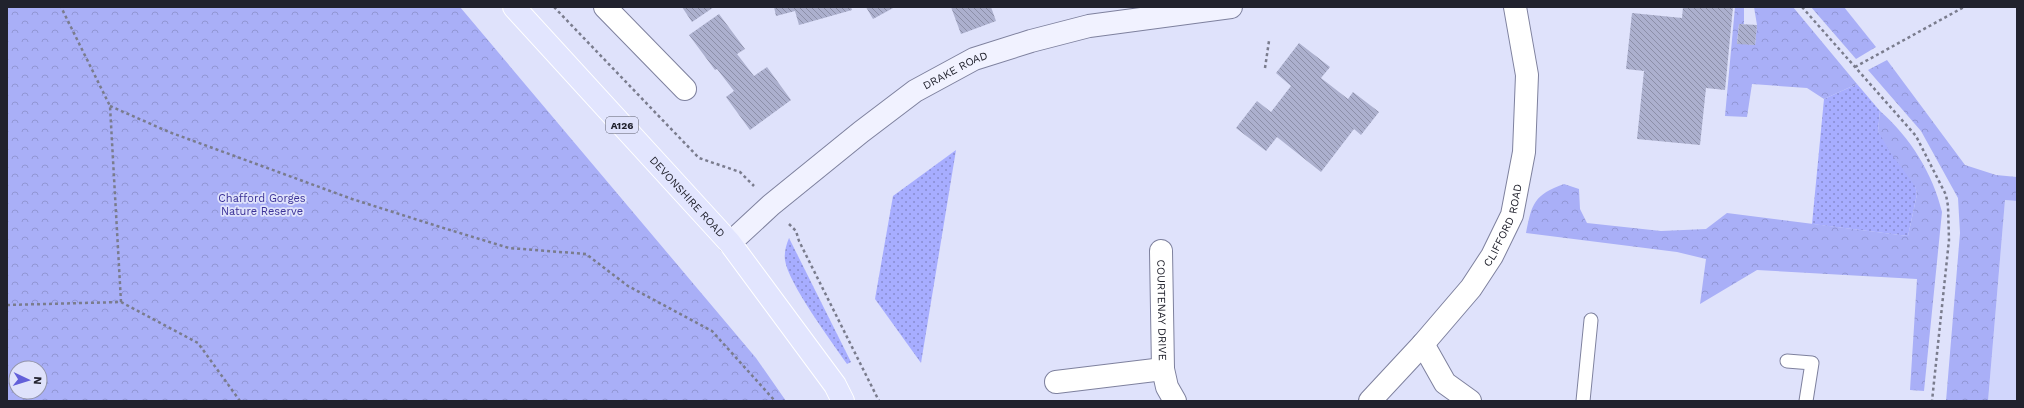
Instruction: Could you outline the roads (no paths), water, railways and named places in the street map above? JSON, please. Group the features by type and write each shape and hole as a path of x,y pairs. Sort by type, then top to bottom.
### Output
{"main road":[{"name":"DEVONSHIRE ROAD","path":"514,7 730,243 835,385 842,401"}],"street":[{"name":"CLIFFORD ROAD","path":"1370,401 1472,288 1492,256 1512,215 1524,152 1527,75 1515,7"},
{"path":"609,8 685,89"},
{"name":"DRAKE ROAD","path":"730,243 771,205 861,132 915,91 974,59 1031,41 1089,26 1220,8"},
{"name":"COURTENAY DRIVE","path":"1161,251 1163,369 1167,388 1175,401"},
{"path":"1423,344 1445,383 1470,401"},
{"name":"COURTENAY DRIVE","path":"1056,382 1163,369"}],"lane":[{"path":"1583,401 1591,320"},
{"path":"1787,361 1812,363 1806,401"}],"park label":[{"name":"Chafford Gorges Nature Reserve","path":"262,204"}]}
